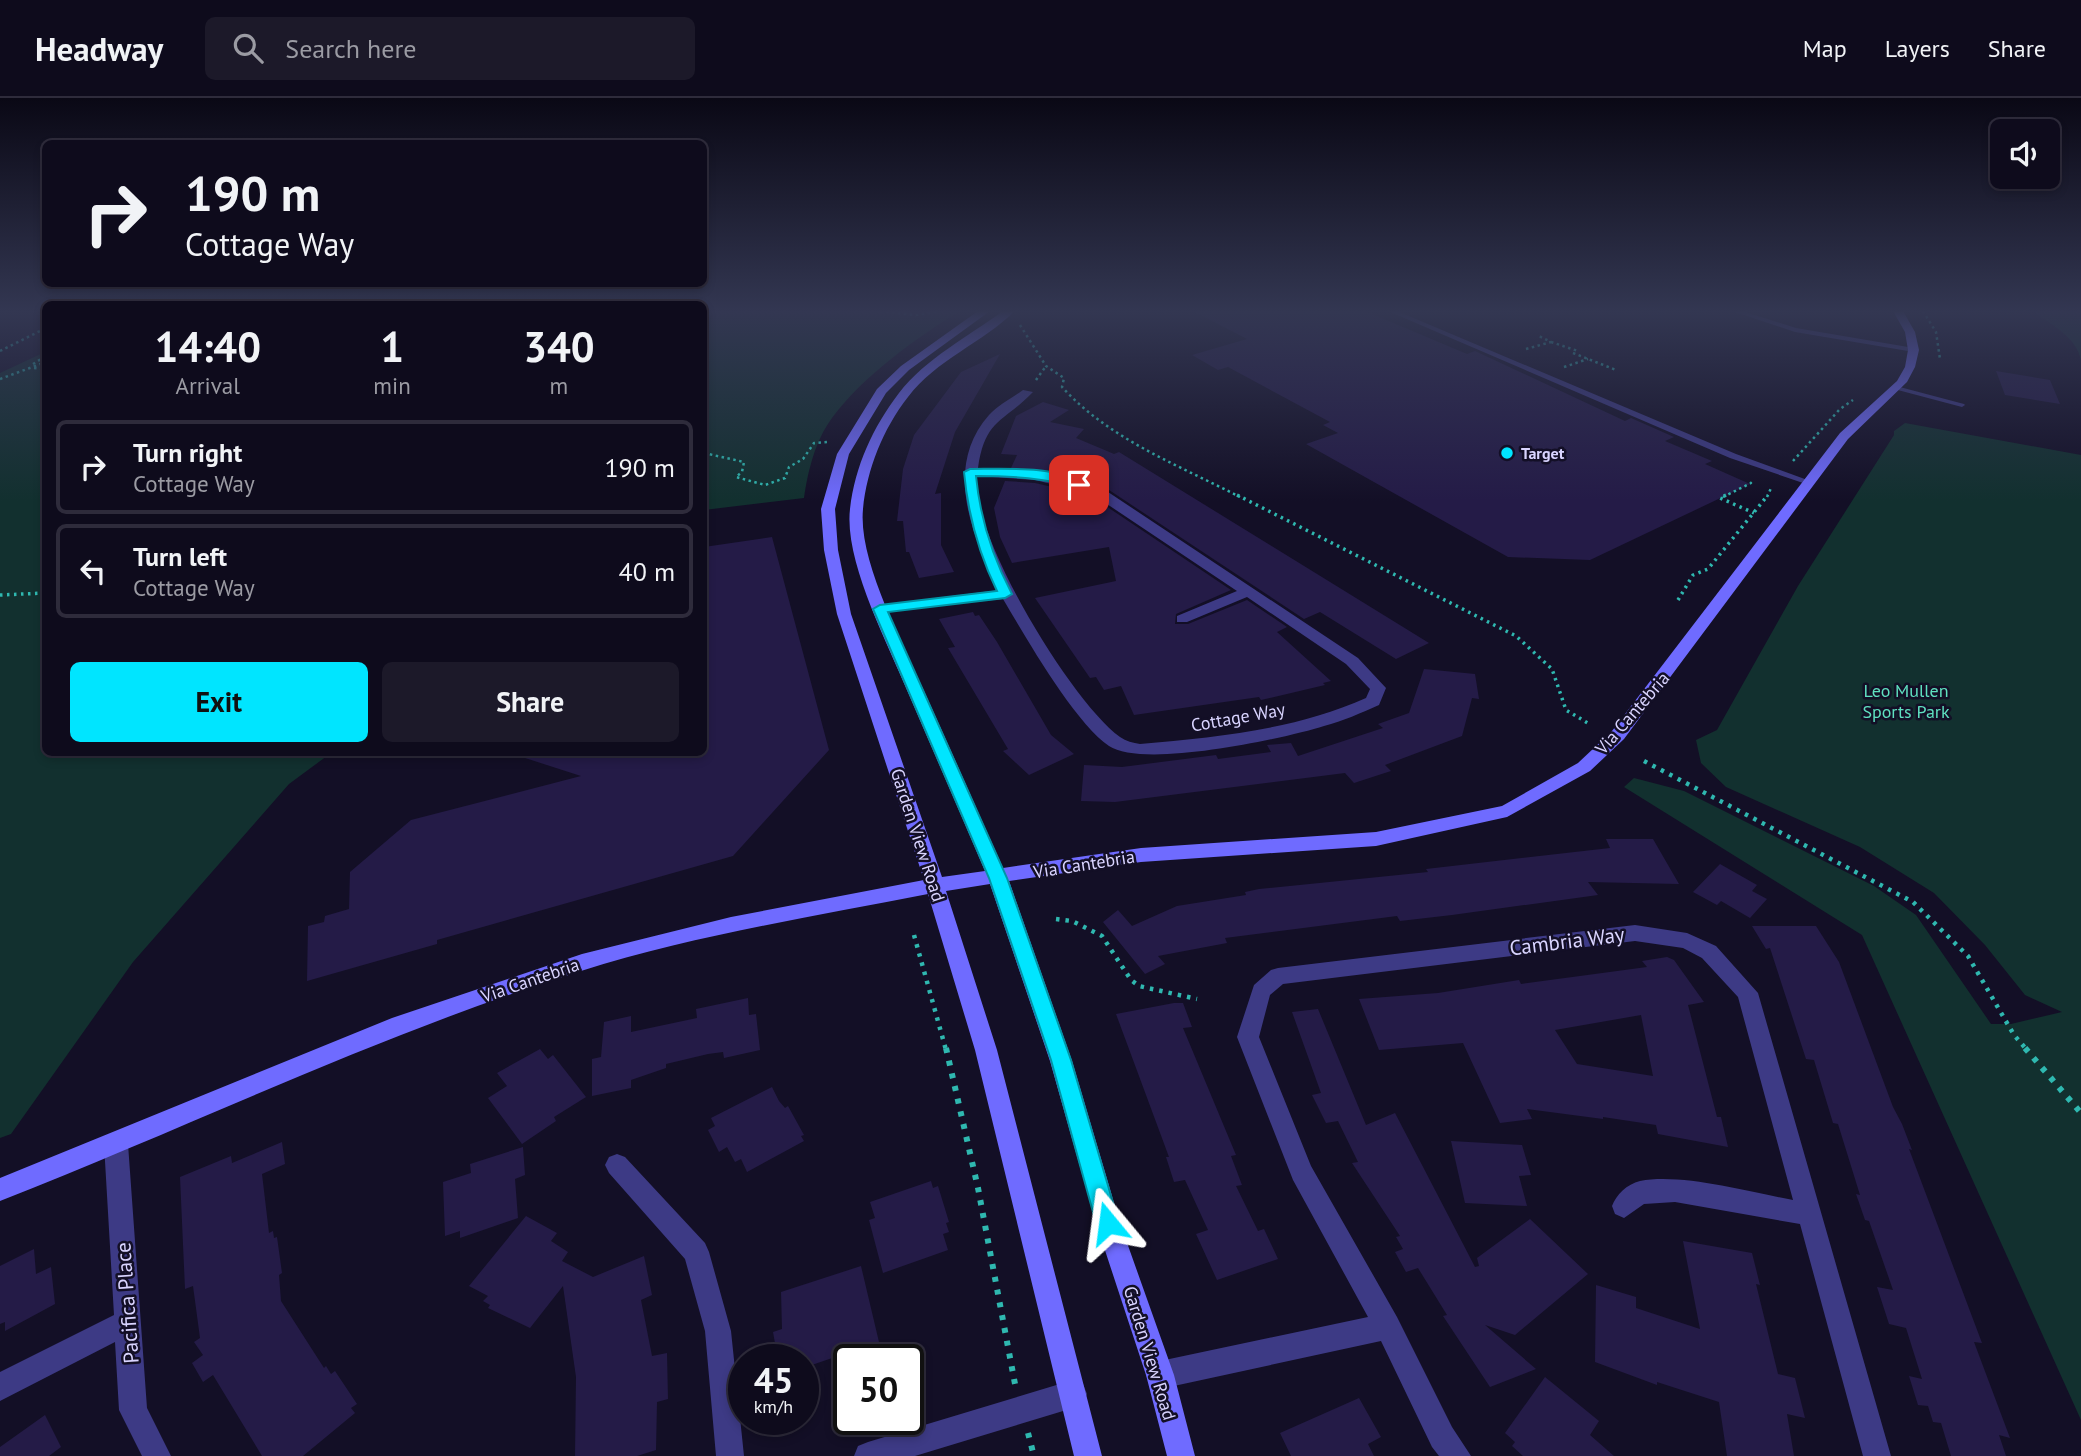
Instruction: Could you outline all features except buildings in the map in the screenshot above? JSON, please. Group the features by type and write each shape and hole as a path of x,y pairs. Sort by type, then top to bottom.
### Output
{"main road":[{"name":"Garden View Road","path":"898,374 881,391 843,454 828,509 831,550 844,614 935,885 986,1050 1088,1456"},
{"name":"Garden View Road","path":"923,374 904,394 878,433 864,472 856,511 861,556 880,609 998,878 1061,1060 1108,1223 1160,1375 1181,1456"},
{"name":"Via Cantebria","path":"0,1189 116,1144 400,1024 582,962 731,925 935,885 998,878 1141,855 1376,839 1507,811 1584,766 1618,735 1844,436 1896,388 1906,374"}],"street":[{"name":"Cottage Way","path":"970,472 1027,473 1061,478 1097,492 1352,661 1378,688 1373,701 1344,716 1241,738 1140,750 1125,747 1112,740 1065,684 1005,594 990,563 973,508 970,472 976,441 1004,404 1027,392"},
{"path":"1182,619 1248,592"},
{"path":"880,609 1005,594"},
{"name":"Cambria Way","path":"1457,1456 1442,1437 1388,1326 1301,1172 1248,1037 1261,991 1278,976 1635,933 1687,941 1709,952 1747,993 1877,1456"},
{"name":"Pacifica Place","path":"116,1144 133,1409 157,1456"},
{"path":"617,1165 696,1252 718,1331 730,1456"},
{"path":"1625,1206 1639,1193 1675,1191 1808,1214"},
{"path":"0,1387 129,1321"},
{"path":"1160,1375 1388,1326"},
{"path":"868,1456 1073,1394"}],"lane":[{"path":"1540,374 1732,456 1809,482"},
{"path":"1896,388 1962,405"}],"path":[{"path":"1058,374 1064,379 1062,387 1083,409 1124,438 1516,636 1552,669 1566,709 1591,725"},
{"path":"707,454 744,462 742,471 736,477 765,485 785,478 789,467 803,459 814,443 849,444"},
{"path":"0,595 42,593"},
{"path":"1644,761 1913,902 1968,956 2014,1035 2081,1114"},
{"path":"1056,919 1072,921 1102,936 1131,980 1139,986 1197,999"},
{"path":"914,934 959,1098 1002,1308 1004,1345 1034,1456"}],"green space":[{"path":"0,374 42,374 42,756 327,756 289,784 133,962 11,1134 0,1138"},
{"path":"707,374 873,374 845,402 826,427 810,467 804,498 707,510"},
{"name":"Leo Mullen Sports Park","path":"1905,423 2081,455 2081,1420 1862,935 1624,787 1634,778 1684,791 1874,886 1916,915 1991,1024 2011,1024 2062,1012 2025,995 1985,945 1934,893 1860,847 1726,787 1701,763 1696,740 1717,730 1798,586 1894,435 1894,431"}],"place":[{"name":"Target","path":"1507,453"}],"route":[{"path":"1079,485 1061,478 1027,473 970,472 973,508 990,563 1005,594 880,609 998,878 1011,922 1061,1060 1108,1223"}]}
